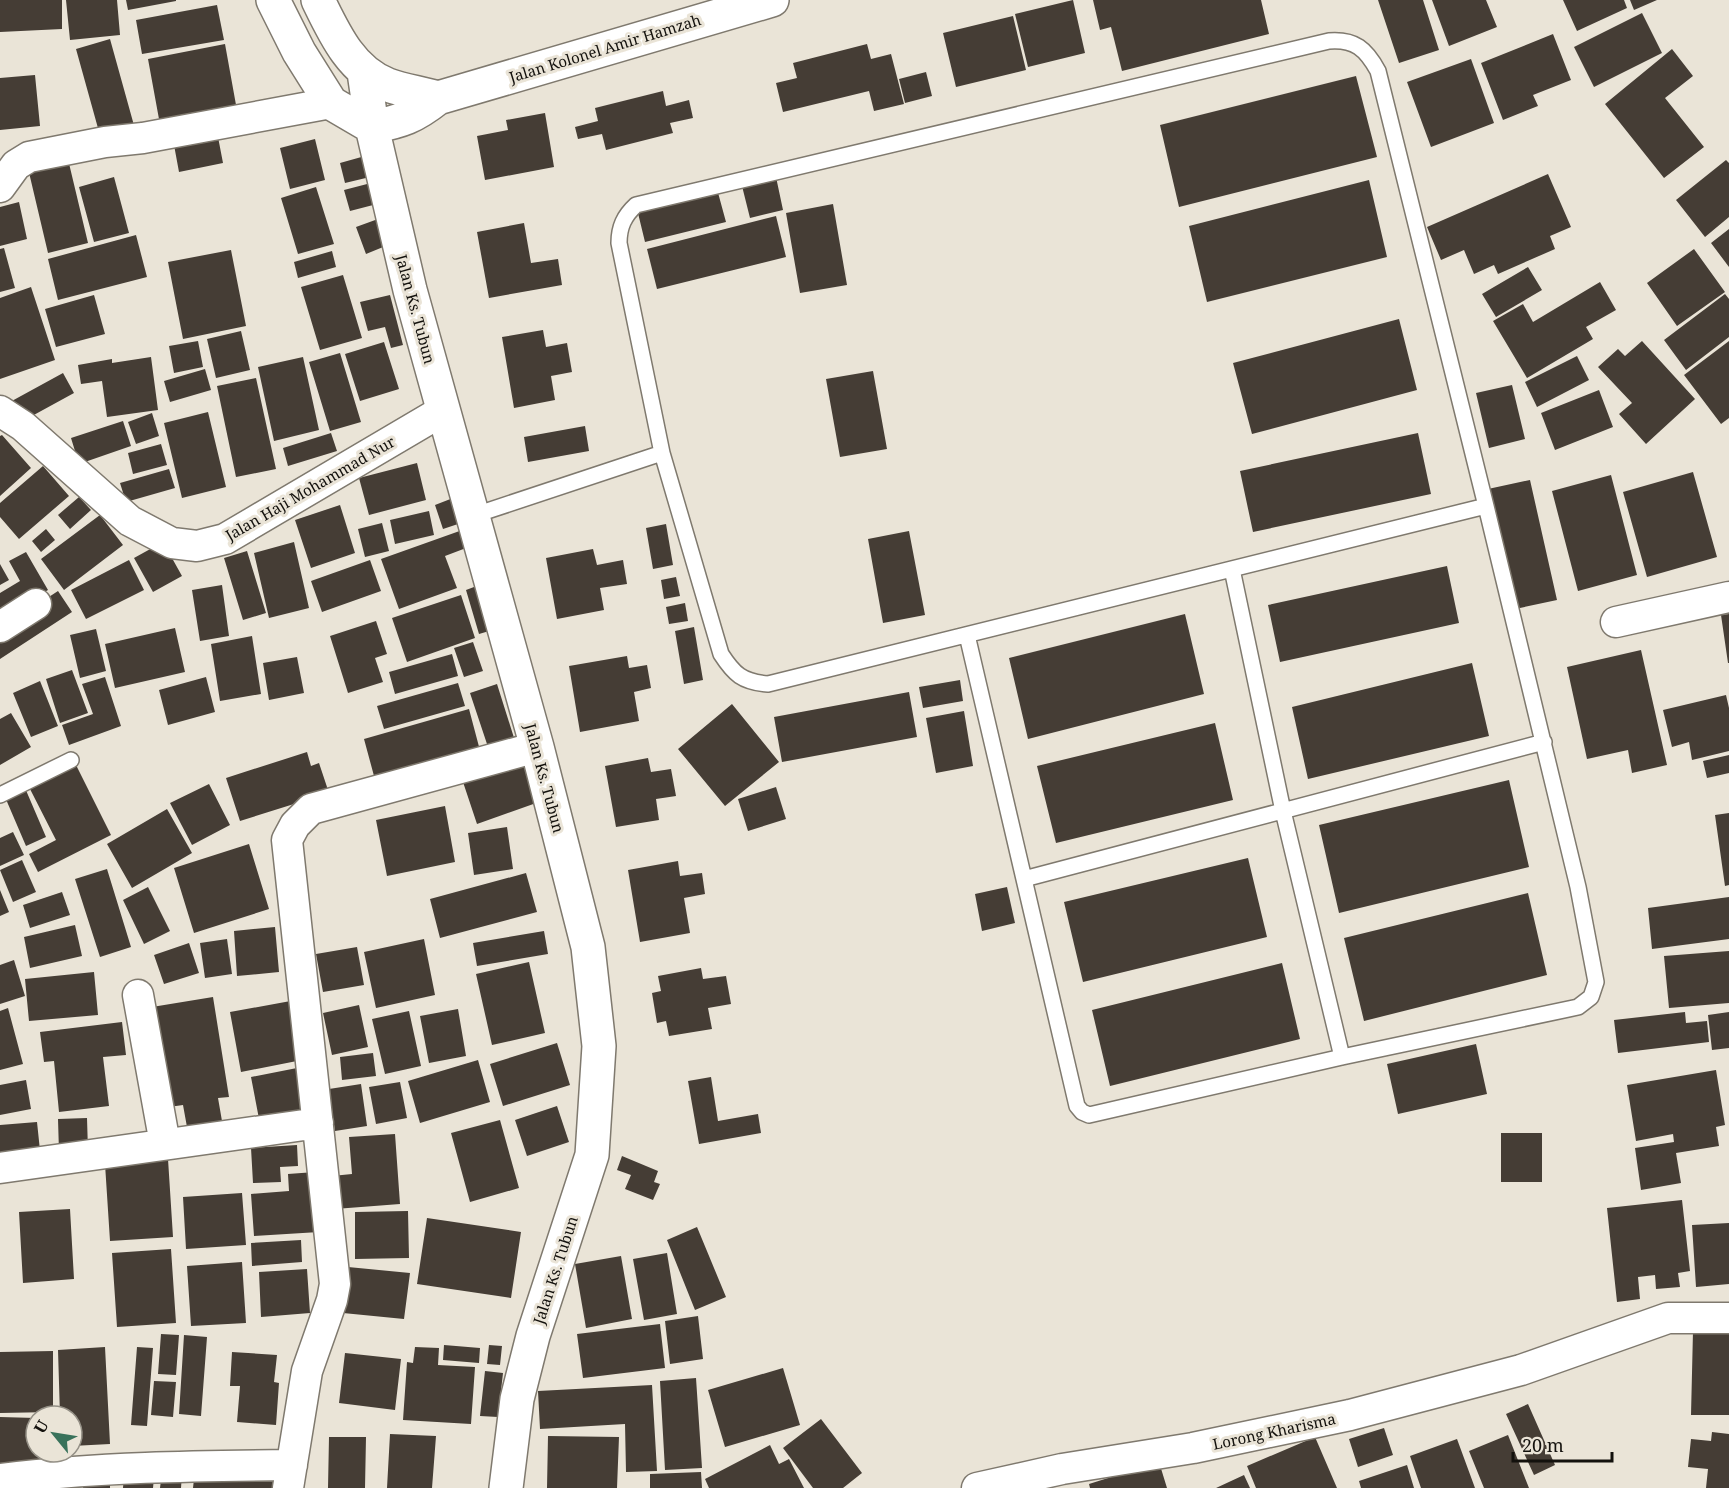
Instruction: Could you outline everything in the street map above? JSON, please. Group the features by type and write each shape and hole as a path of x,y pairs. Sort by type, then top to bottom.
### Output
{"street":[{"path":"273,0 299,52 331,103 372,127"},
{"path":"318,0 337,39 364,72 388,85 438,98"},
{"name":"Jalan Kolonel Amir Hamzah","path":"372,127 401,121 418,113 438,98 725,6 772,0"},
{"name":"Jalan Ks. Tubun","path":"364,72 372,127 410,290 537,747 588,947 599,1046 591,1155 533,1336 517,1399 506,1488"},
{"path":"0,187 16,165 29,157 331,103"},
{"name":"Jalan Haji Mohammad Nur","path":"0,411 23,426 130,521 172,543 197,546 225,540 444,410"},
{"path":"1616,622 1729,597"},
{"path":"0,627 36,604"},
{"path":"0,1479 55,1472 166,1467 290,1477 308,1371 335,1284 287,840 295,825 311,809 537,747"},
{"path":"138,995 165,1144"},
{"path":"0,1168 318,1123"},
{"name":"Lorong Kharisma","path":"977,1488 1062,1469 1193,1448 1350,1414 1521,1370 1668,1318 1729,1318"}],"lane":[{"path":"967,635 1077,1106 1082,1112 1089,1115 1342,1057 1578,1007 1591,997 1596,981 1594,970 1578,887 1544,742 1486,506 1378,71 1370,57 1359,47 1344,40 1329,41 636,205 623,222 619,232 619,243 662,453 721,654 732,671 756,683 768,684 1486,506"},
{"path":"472,516 662,453"},
{"path":"1232,569 1283,811 1342,1057"},
{"path":"1024,879 1544,742"},
{"path":"0,795 71,760"}],"building":[{"path":"0,0 62,0 62,29 0,32"},
{"path":"66,0 117,0 120,35 70,40"},
{"path":"126,0 176,0 176,1 128,10"},
{"path":"1073,0 1085,53 1028,67 1015,14"},
{"path":"1093,0 1261,0 1269,34 1122,71 1111,27 1100,30"},
{"path":"1378,0 1423,0 1439,50 1399,63"},
{"path":"1432,0 1486,0 1497,27 1449,46"},
{"path":"1563,0 1624,0 1627,8 1577,31"},
{"path":"1630,0 1657,0 1634,10"},
{"path":"217,5 224,40 142,54 136,20"},
{"path":"1642,13 1662,53 1594,87 1574,47"},
{"path":"1013,16 1026,70 956,87 943,33"},
{"path":"1553,34 1571,80 1533,95 1538,106 1503,120 1481,63"},
{"path":"110,39 135,129 101,139 76,49"},
{"path":"225,44 238,116 161,130 148,59"},
{"path":"867,44 871,59 891,54 904,104 874,111 869,91 783,112 776,83 797,78 793,63"},
{"path":"1672,49 1693,76 1665,98 1704,147 1664,178 1605,104"},
{"path":"1471,59 1494,123 1431,147 1407,82"},
{"path":"926,72 932,96 905,103 899,79"},
{"path":"35,75 40,126 0,130 0,78"},
{"path":"1356,76 1377,157 1179,207 1160,125"},
{"path":"663,91 666,106 689,100 693,118 670,123 673,133 606,150 602,134 578,139 575,127 598,121 595,108"},
{"path":"545,113 554,167 485,180 477,136 508,130 506,120"},
{"path":"218,137 223,163 179,172 174,145"},
{"path":"315,139 325,180 290,189 280,148"},
{"path":"67,155 88,243 48,253 27,164"},
{"path":"365,156 370,177 345,183 340,163"},
{"path":"1726,160 1729,163 1729,217 1705,237 1676,200"},
{"path":"1548,174 1571,227 1550,236 1555,249 1498,274 1494,265 1474,274 1464,250 1441,260 1427,227"},
{"path":"114,177 129,233 94,242 79,187"},
{"path":"776,177 783,210 750,218 742,186"},
{"path":"1369,180 1387,257 1207,302 1189,226"},
{"path":"371,183 377,204 350,211 344,190"},
{"path":"316,187 334,244 298,254 281,198"},
{"path":"717,189 726,222 645,242 637,209"},
{"path":"19,202 27,239 0,246 0,207"},
{"path":"833,204 847,285 800,293 786,213"},
{"path":"776,216 786,257 657,289 647,249"},
{"path":"378,219 388,245 366,254 356,227"},
{"path":"524,223 531,263 558,259 562,285 489,298 477,232"},
{"path":"1729,229 1729,267 1711,243"},
{"path":"136,235 147,277 58,300 48,259"},
{"path":"4,248 15,288 0,292 0,249"},
{"path":"1694,249 1725,292 1677,326 1647,283"},
{"path":"231,250 246,326 183,339 168,262"},
{"path":"332,251 336,267 298,278 294,262"},
{"path":"1528,267 1542,290 1496,317 1482,294"},
{"path":"343,275 362,338 320,350 301,287"},
{"path":"1600,282 1616,310 1586,327 1593,339 1527,378 1493,321 1523,304 1533,322"},
{"path":"31,287 55,360 0,379 0,298"},
{"path":"1725,294 1729,299 1729,337 1686,370 1664,340"},
{"path":"94,295 105,334 56,347 45,309"},
{"path":"390,295 403,345 391,348 385,327 368,331 360,302"},
{"path":"1399,319 1417,390 1252,434 1233,363"},
{"path":"543,330 546,347 567,343 572,372 551,376 555,400 514,408 502,337"},
{"path":"241,331 250,370 216,378 207,339"},
{"path":"198,341 203,367 174,373 169,346"},
{"path":"1642,341 1695,399 1646,444 1619,414 1632,403 1598,367 1618,349 1625,356"},
{"path":"1729,341 1729,418 1721,424 1684,375"},
{"path":"384,342 399,389 360,401 345,354"},
{"path":"340,353 361,422 330,431 309,362"},
{"path":"1577,356 1589,380 1537,407 1525,382"},
{"path":"151,357 158,410 107,417 102,381 81,384 78,365 112,359 112,363"},
{"path":"303,357 319,430 274,441 258,367"},
{"path":"205,369 211,390 170,402 164,381"},
{"path":"873,371 887,449 840,457 826,379"},
{"path":"63,373 74,393 21,422 10,402"},
{"path":"256,378 276,469 236,477 217,386"},
{"path":"1512,385 1525,439 1489,448 1476,393"},
{"path":"1599,390 1613,427 1555,450 1541,413"},
{"path":"208,412 226,487 182,498 164,423"},
{"path":"152,413 159,436 136,444 128,422"},
{"path":"123,421 131,446 79,464 71,438"},
{"path":"585,426 589,451 528,462 524,437"},
{"path":"331,433 337,451 288,466 283,448"},
{"path":"1418,433 1431,494 1253,532 1240,471"},
{"path":"2,435 31,468 0,496 0,436"},
{"path":"161,444 167,465 133,474 128,453"},
{"path":"417,463 426,500 369,515 359,478"},
{"path":"43,466 69,496 19,539 0,517 0,503"},
{"path":"169,469 175,488 126,502 120,483"},
{"path":"1693,472 1717,557 1647,577 1623,492"},
{"path":"1611,475 1637,575 1578,591 1552,491"},
{"path":"1530,480 1557,600 1515,609 1488,489"},
{"path":"79,497 91,510 70,529 58,515"},
{"path":"453,498 461,523 443,529 435,505"},
{"path":"340,505 355,553 311,568 295,520"},
{"path":"429,511 434,535 395,544 390,520"},
{"path":"100,515 123,545 64,590 41,559"},
{"path":"382,523 389,551 365,557 358,529"},
{"path":"666,524 673,565 653,569 646,528"},
{"path":"468,528 474,545 445,556 457,588 399,609 381,559"},
{"path":"46,529 55,540 41,552 32,541"},
{"path":"909,531 925,615 883,623 868,539"},
{"path":"163,542 182,576 153,592 134,558"},
{"path":"294,542 309,608 269,618 254,553"},
{"path":"593,549 597,565 623,560 627,584 600,588 604,610 557,619 546,558"},
{"path":"247,551 266,613 243,620 224,558"},
{"path":"26,552 48,590 0,617 0,593 20,581 9,561"},
{"path":"129,560 144,590 86,619 71,590"},
{"path":"370,560 381,591 322,612 311,581"},
{"path":"0,564 9,580 0,585"},
{"path":"1447,566 1459,623 1280,662 1268,605"},
{"path":"676,577 680,596 664,599 661,580"},
{"path":"482,584 496,629 479,634 466,590"},
{"path":"222,585 229,636 200,641 192,590"},
{"path":"58,591 72,612 0,659 0,629"},
{"path":"461,595 475,638 407,662 392,618"},
{"path":"685,603 688,621 669,624 666,607"},
{"path":"1185,614 1204,694 1028,739 1009,658"},
{"path":"1729,614 1729,663 1728,663 1721,615"},
{"path":"376,621 387,654 375,658 383,682 348,693 330,636"},
{"path":"694,627 703,680 684,684 675,631"},
{"path":"175,628 185,672 115,688 105,644"},
{"path":"96,629 106,671 80,678 70,635"},
{"path":"252,636 261,694 220,701 211,644"},
{"path":"473,642 483,671 464,677 454,648"},
{"path":"1641,650 1667,765 1632,773 1628,750 1587,759 1567,667"},
{"path":"452,654 458,676 395,694 389,672"},
{"path":"627,656 629,668 647,665 651,688 634,692 639,721 580,732 569,666"},
{"path":"297,657 304,693 269,700 263,663"},
{"path":"1472,663 1489,736 1308,779 1292,707"},
{"path":"72,670 88,713 60,723 46,679"},
{"path":"105,677 121,726 69,745 62,725 93,714 82,684"},
{"path":"206,677 215,712 168,725 159,690"},
{"path":"960,680 963,701 923,708 919,687"},
{"path":"40,681 58,726 31,737 13,693"},
{"path":"458,683 465,706 384,729 377,706"},
{"path":"497,684 515,741 489,750 470,693"},
{"path":"909,692 917,737 782,762 774,717"},
{"path":"1726,695 1729,708 1729,751 1692,760 1689,742 1672,747 1663,710"},
{"path":"732,704 779,762 725,806 678,749"},
{"path":"469,709 482,758 377,787 364,739"},
{"path":"964,711 973,766 936,773 926,718"},
{"path":"11,713 31,747 0,765 0,719"},
{"path":"1215,723 1233,800 1056,843 1037,766"},
{"path":"307,752 311,766 319,763 329,793 240,821 226,778"},
{"path":"1729,755 1729,773 1707,778 1703,761"},
{"path":"648,758 651,772 671,769 676,796 656,799 659,820 616,827 605,766"},
{"path":"525,761 539,802 477,824 463,782"},
{"path":"76,765 111,835 38,872 29,854 56,840 30,789"},
{"path":"1509,780 1529,867 1339,913 1319,825"},
{"path":"209,784 230,825 192,845 170,803"},
{"path":"776,787 786,819 748,831 738,799"},
{"path":"25,788 46,837 26,846 5,797"},
{"path":"445,806 455,862 387,876 376,820"},
{"path":"167,809 192,853 132,888 107,844"},
{"path":"1729,813 1729,885 1725,886 1715,815"},
{"path":"507,827 513,869 474,875 468,833"},
{"path":"13,832 24,855 0,866 0,838"},
{"path":"249,844 269,909 194,933 174,868"},
{"path":"1248,858 1267,937 1083,982 1064,902"},
{"path":"22,860 36,892 13,902 0,870"},
{"path":"678,861 680,876 702,873 705,894 684,898 690,933 640,942 628,870"},
{"path":"107,869 131,947 100,957 75,879"},
{"path":"526,873 537,912 440,938 430,899"},
{"path":"148,887 170,931 144,944 123,900"},
{"path":"1007,887 1015,923 982,931 975,894"},
{"path":"0,890 9,912 0,916"},
{"path":"62,892 70,915 30,928 23,905"},
{"path":"1528,893 1547,975 1364,1021 1344,938"},
{"path":"1729,897 1729,939 1652,949 1648,908"},
{"path":"75,925 82,956 30,968 24,937"},
{"path":"275,927 279,972 237,976 234,931"},
{"path":"544,931 548,954 477,966 473,943"},
{"path":"227,939 232,974 205,978 200,943"},
{"path":"424,939 435,995 376,1008 364,952"},
{"path":"189,943 199,973 164,984 154,955"},
{"path":"357,947 364,985 323,992 316,954"},
{"path":"1729,951 1729,1003 1669,1008 1664,956"},
{"path":"14,960 25,996 0,1004 0,965"},
{"path":"529,962 545,1033 492,1045 476,974"},
{"path":"1282,963 1300,1039 1110,1086 1092,1010"},
{"path":"701,968 703,979 726,976 731,1004 708,1008 712,1029 669,1036 666,1021 657,1023 652,993 661,991 658,976"},
{"path":"94,972 98,1015 29,1021 25,979"},
{"path":"213,997 229,1097 218,1098 222,1121 187,1127 183,1105 169,1107 152,1007"},
{"path":"296,1000 307,1059 241,1072 230,1012"},
{"path":"359,1005 368,1047 332,1055 323,1013"},
{"path":"8,1008 23,1064 0,1070 0,1011"},
{"path":"458,1009 466,1056 429,1063 420,1016"},
{"path":"409,1011 421,1066 385,1074 372,1019"},
{"path":"1685,1012 1686,1023 1707,1021 1709,1042 1618,1053 1614,1020"},
{"path":"1729,1012 1729,1048 1712,1050 1708,1015"},
{"path":"122,1022 126,1055 103,1057 109,1106 59,1112 54,1061 44,1062 40,1032"},
{"path":"557,1043 570,1085 503,1106 490,1064"},
{"path":"1476,1044 1487,1094 1398,1114 1387,1064"},
{"path":"373,1053 376,1076 342,1080 340,1057"},
{"path":"478,1060 490,1102 420,1123 408,1081"},
{"path":"297,1068 306,1114 260,1124 251,1077"},
{"path":"1716,1070 1725,1125 1716,1127 1719,1146 1676,1153 1681,1183 1641,1190 1635,1148 1674,1142 1673,1134 1636,1141 1627,1085"},
{"path":"711,1077 718,1121 758,1114 761,1133 699,1144 688,1081"},
{"path":"26,1080 31,1109 0,1115 0,1085"},
{"path":"400,1082 407,1118 376,1124 369,1087"},
{"path":"361,1084 367,1126 335,1131 329,1089"},
{"path":"557,1106 569,1142 527,1156 515,1120"},
{"path":"87,1118 88,1151 59,1152 58,1119"},
{"path":"500,1120 519,1188 470,1202 451,1133"},
{"path":"37,1122 41,1160 0,1155 0,1125"},
{"path":"1501,1133 1542,1133 1542,1182 1501,1182"},
{"path":"395,1134 400,1204 335,1209 332,1176 352,1174 349,1137"},
{"path":"297,1145 298,1166 280,1167 281,1182 253,1183 251,1148"},
{"path":"622,1156 658,1171 654,1182 660,1184 653,1200 625,1189 631,1175 617,1170"},
{"path":"168,1159 173,1237 110,1241 105,1164"},
{"path":"315,1172 319,1232 254,1236 251,1194 289,1191 288,1174"},
{"path":"242,1193 246,1245 186,1249 183,1197"},
{"path":"1682,1200 1690,1271 1678,1273 1680,1287 1656,1289 1655,1275 1638,1277 1640,1299 1617,1302 1607,1208"},
{"path":"70,1209 74,1279 23,1283 19,1212"},
{"path":"408,1211 409,1258 355,1259 355,1212"},
{"path":"427,1218 521,1232 511,1298 417,1284"},
{"path":"1729,1223 1729,1284 1696,1287 1692,1225"},
{"path":"697,1227 726,1297 695,1310 667,1240"},
{"path":"301,1240 302,1262 252,1266 251,1243"},
{"path":"171,1249 176,1323 117,1327 112,1253"},
{"path":"667,1253 677,1314 644,1320 633,1259"},
{"path":"621,1256 632,1319 586,1328 575,1264"},
{"path":"242,1262 246,1323 191,1326 187,1266"},
{"path":"348,1267 410,1273 404,1319 343,1313"},
{"path":"307,1269 310,1313 261,1317 259,1272"},
{"path":"698,1316 703,1359 670,1364 665,1321"},
{"path":"660,1324 665,1368 583,1378 577,1334"},
{"path":"1693,1331 1729,1331 1729,1415 1691,1415"},
{"path":"161,1334 179,1335 176,1375 158,1374"},
{"path":"184,1335 207,1337 201,1416 179,1414"},
{"path":"444,1345 480,1348 479,1363 443,1360"},
{"path":"489,1345 502,1346 500,1365 487,1364"},
{"path":"105,1347 110,1444 84,1445 84,1404 60,1404 58,1350"},
{"path":"137,1347 153,1348 147,1426 131,1425"},
{"path":"415,1347 439,1348 438,1365 475,1367 471,1424 403,1420 407,1362 413,1363"},
{"path":"53,1351 53,1404 24,1404 24,1413 0,1413 0,1352"},
{"path":"232,1352 277,1355 274,1382 279,1383 276,1425 237,1422 240,1386 230,1386"},
{"path":"345,1353 401,1359 395,1410 339,1403"},
{"path":"783,1368 800,1425 725,1447 708,1390"},
{"path":"485,1371 503,1373 498,1417 480,1416"},
{"path":"696,1378 702,1468 665,1470 660,1381"},
{"path":"154,1381 176,1382 173,1417 151,1415"},
{"path":"652,1385 657,1471 626,1472 625,1424 540,1429 538,1391"},
{"path":"1528,1404 1555,1465 1534,1475 1506,1414"},
{"path":"0,1417 24,1418 24,1464 51,1464 51,1468 0,1466"},
{"path":"821,1419 862,1473 843,1488 813,1488 783,1448"},
{"path":"1384,1428 1393,1455 1358,1467 1349,1439"},
{"path":"1712,1432 1729,1434 1729,1488 1706,1488 1708,1469 1688,1467 1691,1439 1711,1441"},
{"path":"390,1434 436,1436 432,1488 387,1488"},
{"path":"1508,1435 1529,1488 1484,1488 1469,1451"},
{"path":"548,1436 619,1437 617,1488 547,1488"},
{"path":"329,1437 366,1437 365,1488 328,1488"},
{"path":"1315,1437 1337,1488 1256,1488 1247,1466"},
{"path":"1457,1439 1475,1488 1421,1488 1410,1456"},
{"path":"770,1445 779,1464 789,1459 804,1488 709,1488 705,1479"},
{"path":"1159,1462 1167,1488 1090,1488 1089,1484"},
{"path":"1407,1465 1414,1488 1361,1488 1359,1481"},
{"path":"162,1472 182,1474 181,1488 160,1488"},
{"path":"701,1472 702,1488 650,1488 650,1474"},
{"path":"124,1475 154,1478 153,1488 123,1488"},
{"path":"1244,1475 1250,1488 1216,1488"},
{"path":"84,1479 110,1482 110,1488 83,1488"},
{"path":"194,1479 273,1482 272,1488 193,1488"}]}
